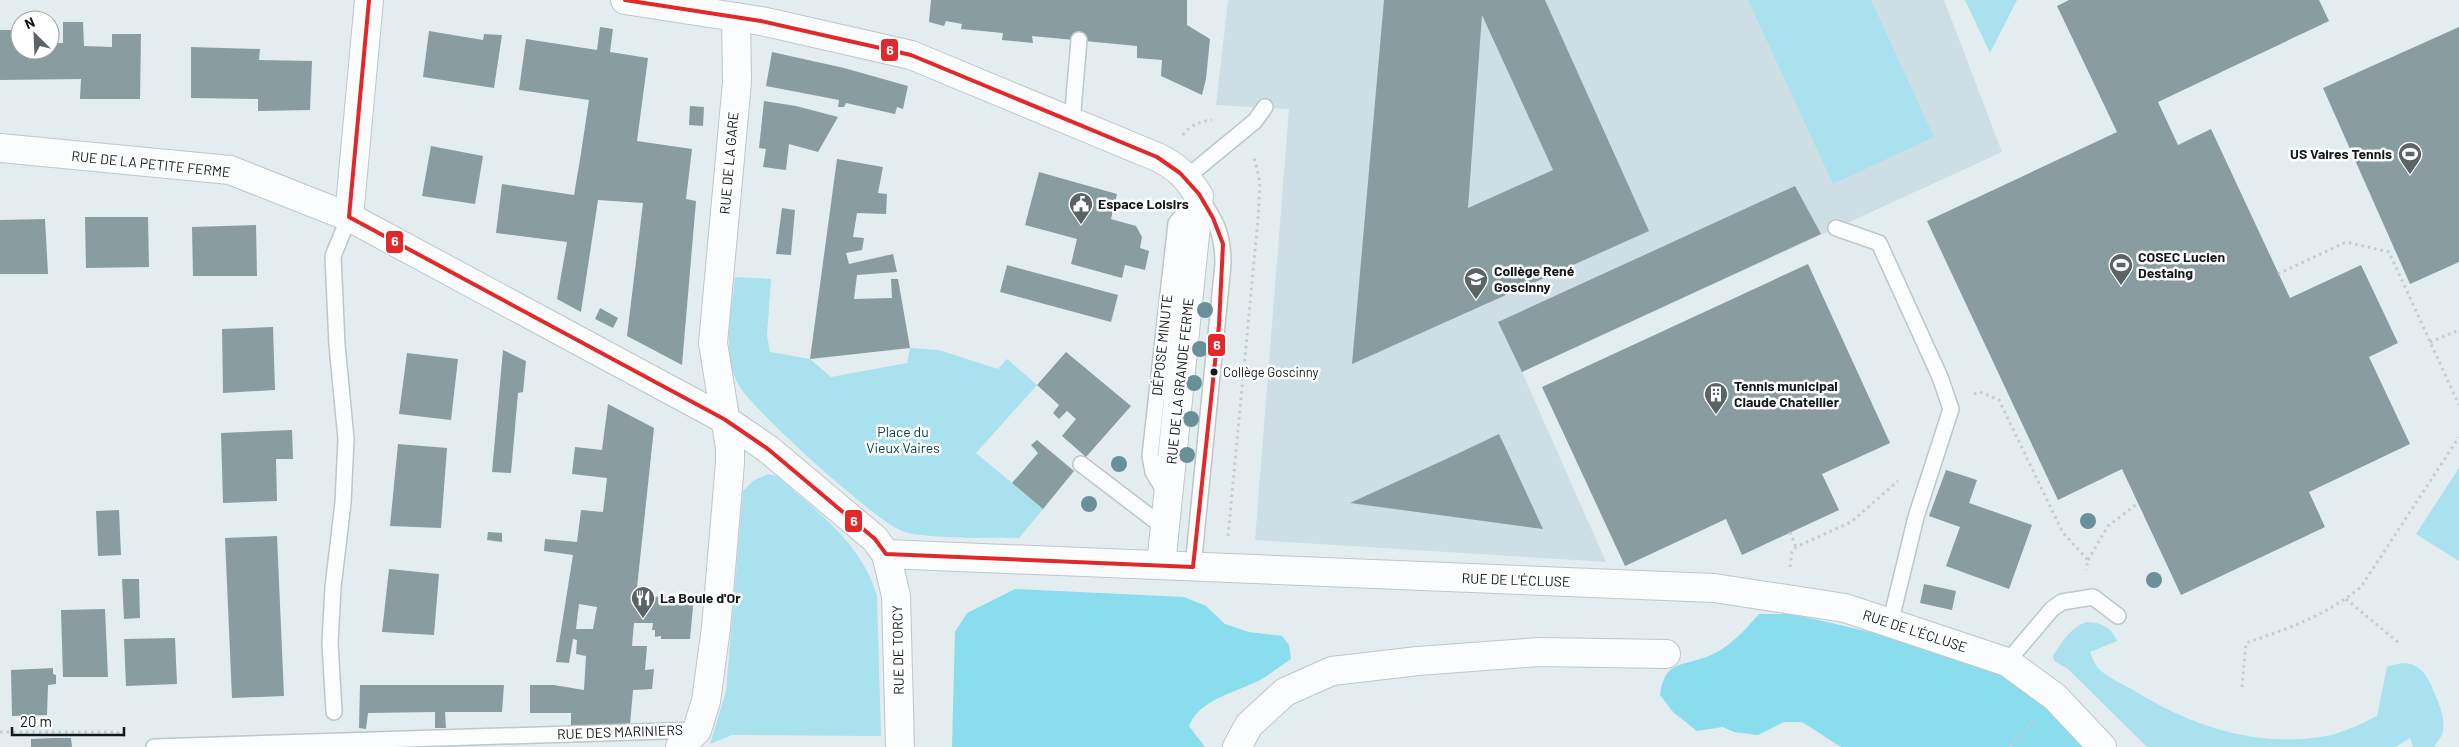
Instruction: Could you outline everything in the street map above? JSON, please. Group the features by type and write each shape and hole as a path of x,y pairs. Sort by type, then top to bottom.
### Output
{"street":[{"path":"625,0 737,9 910,55 1174,164 1193,187"},
{"path":"349,217 371,3"},
{"name":"RUE DE LA GARE","path":"724,419 713,343 737,82 737,9"},
{"name":"RUE DE LA PETITE FERME","path":"0,148 230,170 349,217 724,419 768,448 875,539 886,554"},
{"name":"RUE DE LA GRANDE FERME","path":"1161,565 1193,187"},
{"path":"688,738 706,701 716,618 730,448 724,419"},
{"name":"RUE DE L'ÉCLUSE","path":"886,554 1714,588 1845,608 1890,624 1956,643 2007,662 2055,697 2102,747"},
{"name":"RUE DE TORCY","path":"886,554 896,596 900,747"},
{"path":"1237,747 1249,725 1285,692 1332,672 1418,661 1539,652 1666,654"}],"lane":[{"path":"1072,122 1079,40"},
{"path":"1193,567 1223,264 1223,244 1216,221 1193,187 1255,121 1265,107"},
{"path":"334,712 330,643 332,597 343,504 346,439 337,345 333,256 349,217"},
{"path":"1836,228 1879,243 1950,400 1950,416 1916,518 1890,624"},
{"path":"1081,464 1165,528"},
{"path":"2007,662 2052,609 2062,602 2093,597 2118,616"},
{"name":"RUE DES MARINIERS","path":"154,747 688,738"}],"path":[{"path":"2278,274 2346,242 2389,252 2459,405"},
{"path":"2430,342 2459,330"},
{"path":"1950,400 1980,392 1999,400 2063,533 2088,560"},
{"path":"2242,687 2246,643 2316,618 2346,600 2361,587 2459,437"},
{"path":"1787,600 1790,560 1796,547 1851,522 1925,458 1936,458"},
{"path":"2080,598 2088,560 2108,526 2138,503"},
{"path":"1790,532 1796,547"},
{"path":"2346,600 2399,643"},
{"path":"0,732 116,732 131,740"}],"shaded area":[{"name":"Collège René Goscinny","path":"1228,0 1944,0 2002,152 1522,372 1606,562 1255,540 1289,109 1216,105"},
{"path":"1015,589 1184,597 1206,606 1225,624 1249,632 1282,636 1289,645 1291,659 1262,679 1220,697 1201,709 1189,726 1205,747 952,747 955,632 967,613"},
{"path":"1759,614 1792,614 1870,632 1997,669 2102,747 1841,747 1802,722 1784,722 1758,735 1734,732 1723,727 1697,731 1673,712 1660,695 1662,683 1666,675 1676,666 1709,656 1724,648"}],"green space":[{"path":"1748,0 1871,0 1934,137 1833,184"},
{"path":"1965,0 2017,0 1990,53"},
{"name":"Place du Vieux Vaires","path":"735,277 771,279 767,335 770,352 810,359 831,377 907,363 910,348 939,350 998,369 1007,359 1037,385 976,453 1043,509 1019,538 943,537 902,531 867,507 787,438 746,395 737,382 732,370 729,330"},
{"path":"2459,468 2459,561 2416,534"},
{"path":"768,474 777,476 836,529 861,560 870,577 877,596 881,736 732,735 710,744 726,691 743,491 753,481"},
{"path":"2087,622 2097,623 2109,629 2117,641 2090,652 2095,663 2103,673 2159,705 2202,724 2225,731 2272,739 2296,739 2335,734 2377,716 2387,667 2406,663 2420,669 2429,681 2439,703 2443,725 2442,734 2434,747 2413,747 2410,738 2395,747 2147,747 2068,669 2054,661 2053,656 2067,636 2076,627"}],"building":[{"path":"931,0 1187,0 1187,25 1210,39 1206,79 1202,95 1161,76 1162,60 1137,58 1137,46 1032,36 1033,43 1002,40 1003,33 961,29 962,24 946,21 944,26 929,22"},
{"path":"1384,0 1545,0 1649,231 1352,364","holes":["1482,15 1553,170 1468,208"]},
{"name":"COSEC Lucien Destaing","path":"2069,0 2319,0 2329,21 2158,102 2178,145 2211,129 2290,298 2361,265 2398,343 2369,357 2410,444 2309,492 2325,527 2181,595 2122,469 2058,500 1927,221 2117,132 2057,6"},
{"path":"63,22 83,22 84,46 112,47 112,34 141,34 140,99 80,99 81,79 0,80 0,30 10,30 10,60 60,60 60,43 63,43"},
{"path":"600,27 613,29 610,52 648,58 637,141 692,149 686,199 696,201 682,365 627,336 643,203 598,200 581,312 557,299 567,242 496,233 502,184 574,195 581,153 589,100 519,90 526,39 597,50"},
{"name":"US Vaires Tennis","path":"2459,27 2459,262 2410,284 2323,88"},
{"path":"429,31 483,40 484,34 502,35 494,88 423,77"},
{"path":"191,47 260,49 259,60 312,61 310,110 258,111 258,99 191,98"},
{"path":"772,52 844,68 908,86 903,109 897,107 895,114 846,103 844,107 838,107 839,100 766,86"},
{"path":"764,101 796,106 838,117 818,152 789,144 786,170 763,167 766,149 759,148"},
{"path":"690,106 704,107 703,126 689,125"},
{"path":"431,146 483,156 475,204 422,196"},
{"path":"837,159 883,167 878,193 887,194 886,214 857,213 853,237 864,238 862,250 846,253 849,264 893,254 897,272 857,275 854,299 892,298 891,279 898,279 910,348 810,359"},
{"name":"Espace Loisirs","path":"1039,172 1117,194 1111,219 1136,226 1142,237 1140,248 1149,251 1145,270 1125,265 1122,278 1071,264 1077,239 1025,225"},
{"path":"1795,186 1821,234 1522,372 1498,322"},
{"path":"782,208 795,210 791,255 776,254"},
{"path":"85,217 148,217 149,267 86,268"},
{"path":"45,219 48,274 0,274 0,220"},
{"path":"256,225 257,276 193,276 192,227"},
{"name":"Tennis municipal Claude Chatellier","path":"1808,264 1890,443 1822,474 1839,510 1742,555 1726,519 1625,566 1542,387"},
{"path":"1007,265 1118,295 1111,322 1000,292"},
{"path":"600,308 618,318 613,328 595,319"},
{"path":"273,327 275,390 223,393 222,329"},
{"path":"503,350 526,361 523,392 518,393 511,473 492,472"},
{"path":"1066,352 1131,406 1086,457 1062,436 1076,419 1067,411 1059,419 1053,413 1059,405 1037,385"},
{"path":"407,353 458,359 451,420 399,414"},
{"path":"608,404 654,428 636,597 694,596 690,639 661,639 661,636 655,637 655,630 652,630 653,623 634,623 632,646 647,646 645,670 654,669 652,689 633,690 630,725 571,726 571,713 530,713 530,685 554,685 584,690 586,656 576,654 577,640 573,639 569,663 556,662 573,555 544,551 545,539 577,542 581,510 603,512 607,478 572,474 575,447 602,450","holes":["579,604 597,607 593,629 576,629"]},
{"path":"292,430 293,459 276,459 277,501 223,503 221,433"},
{"path":"1499,434 1543,529 1350,503 1457,454"},
{"path":"1037,440 1074,471 1043,509 1012,483 1038,453 1031,445"},
{"path":"398,444 447,448 441,528 390,526"},
{"path":"1946,470 1977,480 1969,503 2032,525 2009,589 1946,566 1960,527 1929,516"},
{"path":"119,510 121,555 98,556 96,511"},
{"path":"488,532 502,533 502,542 487,540"},
{"path":"277,536 284,696 232,698 225,538"},
{"path":"389,569 439,574 434,635 382,632"},
{"path":"122,579 139,579 140,618 124,619"},
{"path":"1924,584 1956,591 1952,610 1920,603"},
{"path":"105,609 108,677 63,677 61,610"},
{"path":"175,638 177,684 126,686 124,639"},
{"path":"53,668 53,674 56,675 56,684 48,685 47,715 12,716 11,670"},
{"path":"360,685 504,685 502,712 445,712 446,728 435,728 435,712 368,713 366,729 359,728"},
{"path":"71,738 72,747 31,747 31,739"}],"transit line":[{"name":"6","path":"369,0 349,217 724,419 768,449 875,539 886,554 1193,567 1219,325 1223,244 1213,218 1199,194 1180,173 1157,157 911,55 761,21 625,0"}],"place":[{"name":"US Vaires Tennis","path":"2410,175"},
{"name":"Espace Loisirs","path":"1081,225"},
{"name":"COSEC Lucien Destaing","path":"2121,286"},
{"name":"Collège René Goscinny","path":"1476,300"},
{"name":"Collège Goscinny","path":"1214,372"},
{"name":"Tennis municipal Claude Chatellier","path":"1716,415"},
{"name":"La Boule d'Or","path":"643,619"}]}
